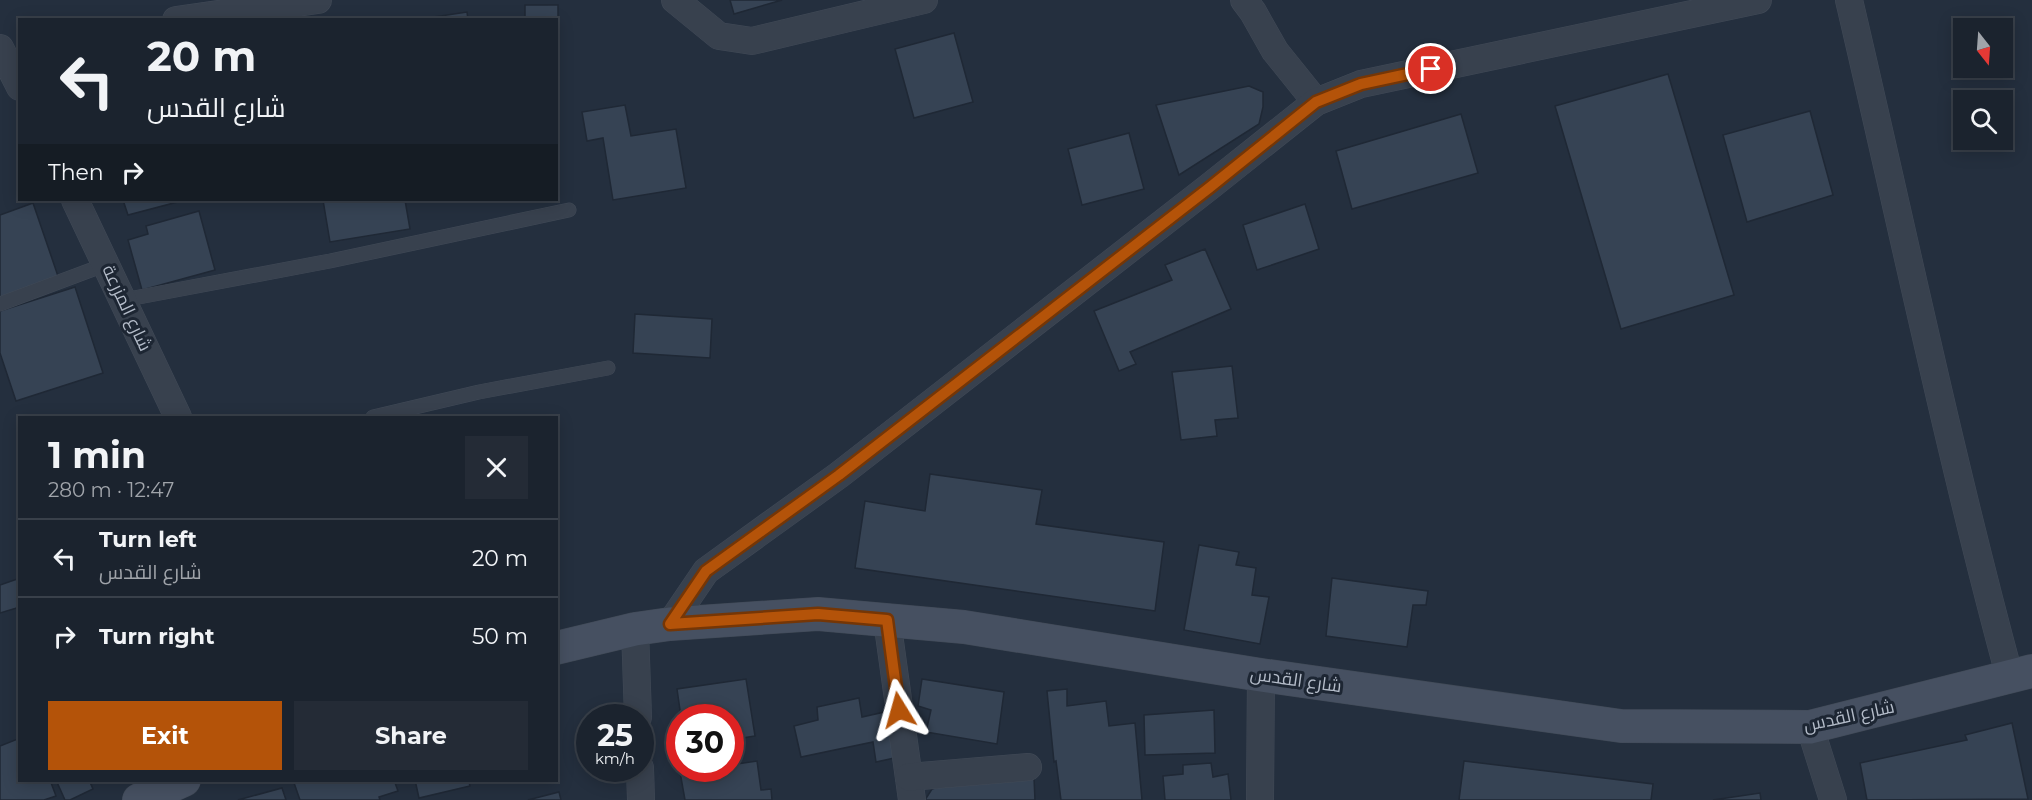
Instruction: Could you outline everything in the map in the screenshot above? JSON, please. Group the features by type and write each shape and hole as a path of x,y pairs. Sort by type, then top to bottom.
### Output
{"main road":[{"name":"شارع القدس","path":"558,648 635,629 670,624 818,614 964,627 1261,675 1622,726 1810,727 2021,674"}],"street":[{"path":"190,18 318,0"},
{"path":"675,0 718,36 752,41 924,0"},
{"path":"1244,0 1275,51 1316,102"},
{"path":"670,624 706,571 839,475 1209,188 1316,102 1361,84 1758,0"},
{"path":"1849,0 1919,311 1981,571 2021,674"},
{"path":"0,43 18,40"},
{"path":"0,48 18,83"},
{"name":"شارع المزرعة","path":"76,201 178,416"},
{"path":"887,620 910,788 1028,767"},
{"path":"635,629 638,704"},
{"path":"1260,800 1261,675"},
{"path":"1810,727 1833,800"},
{"path":"640,782 641,800"}],"lane":[{"path":"123,300 330,261 569,210"},
{"path":"0,304 107,264"},
{"path":"377,416 479,392 608,368"}],"building":[{"path":"730,0 782,0 734,14"},
{"path":"525,5 558,5 558,18 525,18"},
{"path":"467,12 468,18 427,18"},
{"path":"954,33 973,102 914,118 895,49"},
{"path":"1668,74 1734,295 1621,329 1555,106"},
{"path":"1249,86 1263,92 1263,107 1259,124 1179,175 1156,105"},
{"path":"625,105 631,136 676,129 686,188 613,200 603,138 587,141 582,112"},
{"path":"1810,111 1833,195 1747,222 1723,135"},
{"path":"1461,114 1478,173 1352,209 1336,151"},
{"path":"1129,133 1144,189 1082,205 1068,149"},
{"path":"123,201 181,201 128,215"},
{"path":"323,201 405,201 410,229 330,242"},
{"path":"33,203 59,279 0,299 0,215"},
{"path":"1305,204 1319,249 1257,270 1243,225"},
{"path":"199,211 215,270 142,290 128,240 148,234 146,226"},
{"path":"1205,249 1231,309 1130,352 1136,364 1119,371 1094,311 1172,280 1165,265"},
{"path":"75,287 103,373 16,401 0,353 0,311"},
{"path":"635,314 712,319 710,358 633,353"},
{"path":"1232,366 1238,418 1215,420 1217,436 1181,440 1172,372"},
{"path":"930,474 1042,490 1036,524 1164,542 1155,611 855,568 865,501 925,511"},
{"path":"1199,545 1239,552 1236,565 1256,568 1252,595 1269,597 1260,644 1184,630"},
{"path":"1332,578 1428,591 1426,605 1413,605 1407,647 1326,636"},
{"path":"18,579 18,608 0,613 0,585"},
{"path":"746,679 755,736 744,738 744,704 679,704 677,689"},
{"path":"922,679 1004,692 997,744 926,732 931,710 918,706"},
{"path":"1067,689 1067,706 1106,701 1109,726 1135,723 1142,800 1061,800 1056,761 1054,762 1047,691"},
{"path":"859,698 862,717 889,711 899,757 876,762 873,742 801,757 794,726 818,720 817,707"},
{"path":"1214,710 1215,753 1145,755 1144,715"},
{"path":"2012,723 2028,799 1867,800 1860,763 1967,740 1965,735"},
{"path":"18,739 18,782 51,782 56,796 44,800 0,800 0,746"},
{"path":"757,761 761,790 771,789 772,800 685,800 682,782 744,782 744,763"},
{"path":"1464,761 1653,784 1651,800 1459,800"},
{"path":"1211,763 1213,777 1228,774 1231,800 1165,800 1163,776 1183,774 1183,765"},
{"path":"1034,778 1035,800 925,800 932,789 959,781"},
{"path":"57,782 90,782 93,789 70,800 65,800"},
{"path":"294,782 395,782 398,791 379,797 380,800 300,800"},
{"path":"415,782 469,782 470,786 419,798"},
{"path":"282,788 286,800 238,800"},
{"path":"559,792 561,800 528,800"},
{"path":"1760,793 1761,800 1713,800"}],"route":[{"path":"899,710 887,620 818,614 670,624 706,571 839,475 1209,188 1316,102 1361,84 1431,69"}]}
